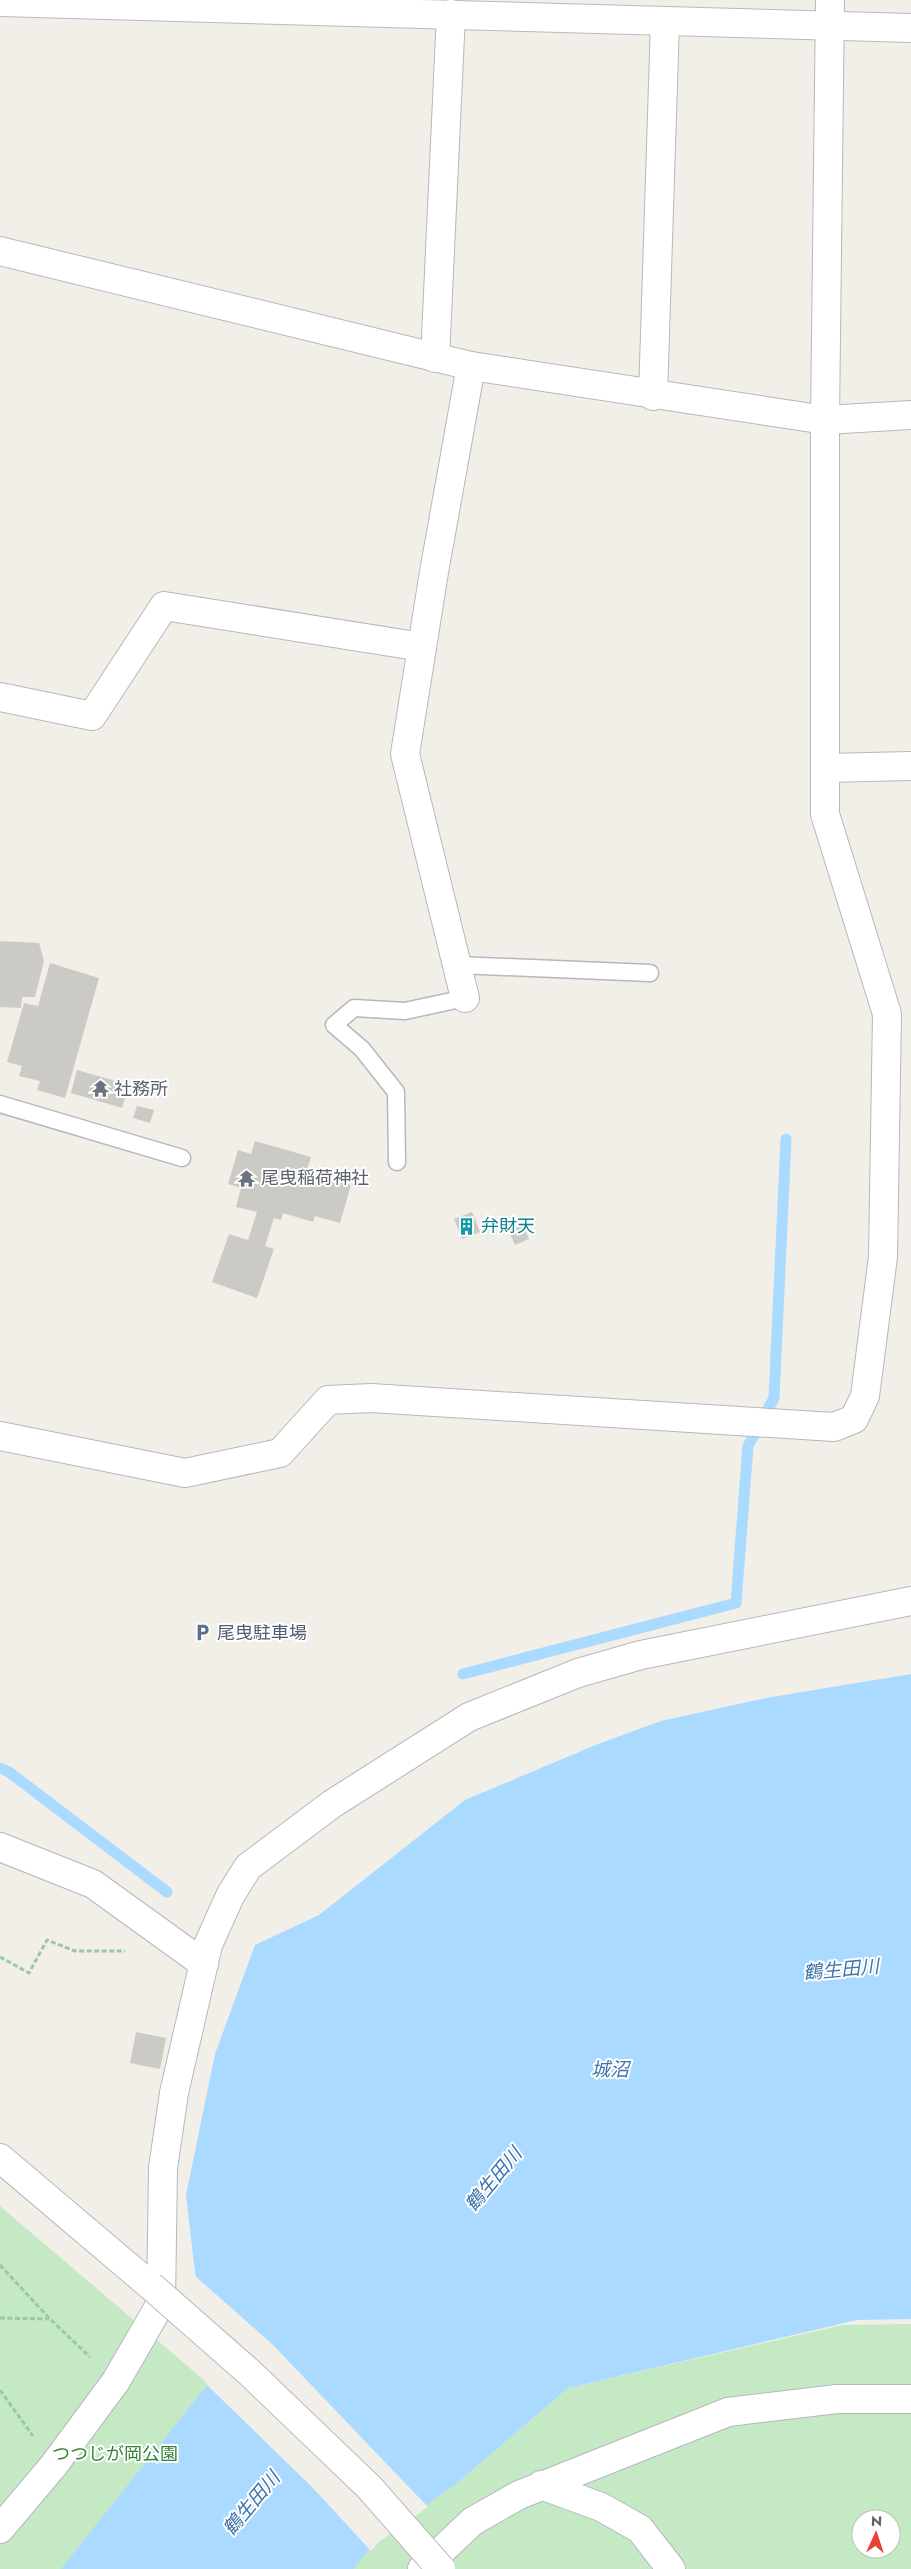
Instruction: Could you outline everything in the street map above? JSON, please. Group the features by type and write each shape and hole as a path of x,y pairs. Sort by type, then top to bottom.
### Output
{"street":[{"path":"0,2 451,14 526,8 665,22 830,13 911,28"},
{"path":"0,1436 185,1473 280,1453 328,1400 390,1399 834,1427 854,1419 865,1396 883,1257 887,1014 825,814 825,420 830,13"},
{"path":"435,358 451,14"},
{"path":"653,396 665,22"},
{"path":"0,250 471,366 653,396 825,420 911,415"},
{"path":"465,998 405,754 471,366"},
{"path":"0,697 92,716 164,606 422,647"},
{"path":"825,768 911,766"},
{"path":"0,2529 54,2465 116,2381 161,2303 163,2168 174,2093 208,1945 230,1896 248,1867 332,1804 469,1717 578,1673 641,1655 911,1601"},
{"path":"0,1846 93,1884 204,1964"},
{"path":"0,2158 250,2372 369,2487 441,2569"},
{"path":"422,2569 473,2521 519,2495 728,2412 836,2399 911,2399"},
{"path":"542,2486 601,2507 640,2529 671,2569"}],"lane":[{"path":"458,965 650,973"},
{"path":"397,1162 396,1092 362,1048 334,1025 354,1008 405,1011 465,998"},
{"path":"0,1104 182,1158"}],"path":[{"path":"0,1957 29,1973 47,1940 76,1951 134,1951"},
{"path":"0,2265 50,2319 116,2381"},
{"path":"0,2318 50,2319"},
{"path":"0,2390 54,2465"}],"green space":[{"name":"つつじが岡公園","path":"0,2206 253,2422 456,2484 568,2388 843,2325 911,2324 911,2569 0,2569"}],"water":[{"name":"城沼","path":"911,1674 911,2319 857,2320 568,2388 456,2484 377,2540 353,2569 61,2569 208,2384 186,2195 215,2054 255,1945 319,1915 465,1800 598,1744 661,1721 766,1698"}],"pier":[{"path":"193,2274 272,2344 428,2507 379,2542 371,2551 313,2488 206,2384"}],"building":[{"path":"0,941 39,943 44,961 35,997 22,997 21,1008 0,1007"},
{"path":"50,963 99,978 65,1098 37,1090 40,1081 19,1076 22,1066 7,1062 24,1003 38,1006"},
{"name":"社務所","path":"77,1070 129,1085 122,1108 71,1093"},
{"path":"137,1106 154,1110 150,1123 133,1118"},
{"path":"255,1141 311,1157 306,1172 351,1185 340,1223 315,1216 313,1222 283,1213 281,1220 274,1218 265,1246 274,1249 257,1298 212,1282 229,1234 248,1240 257,1212 236,1207 241,1188 228,1184 238,1150 251,1154"},
{"name":"弁財天","path":"472,1212 480,1232 462,1239 454,1219"},
{"path":"523,1225 529,1239 515,1245 509,1231"},
{"path":"136,2032 166,2038 160,2069 130,2063"}],"waterway":[{"path":"463,1674 736,1603 748,1446 774,1398 786,1139"},
{"path":"0,1768 9,1772 167,1892"}],"place":[{"name":"社務所","path":"100,1089"},
{"name":"尾曳稲荷神社","path":"247,1178"},
{"name":"弁財天","path":"467,1226"},
{"name":"尾曳駐車場","path":"203,1633"}],"water label":[{"name":"鶴生田川","path":"841,1969"},
{"name":"鶴生田川","path":"493,2179"},
{"name":"鶴生田川","path":"251,2503"}]}
